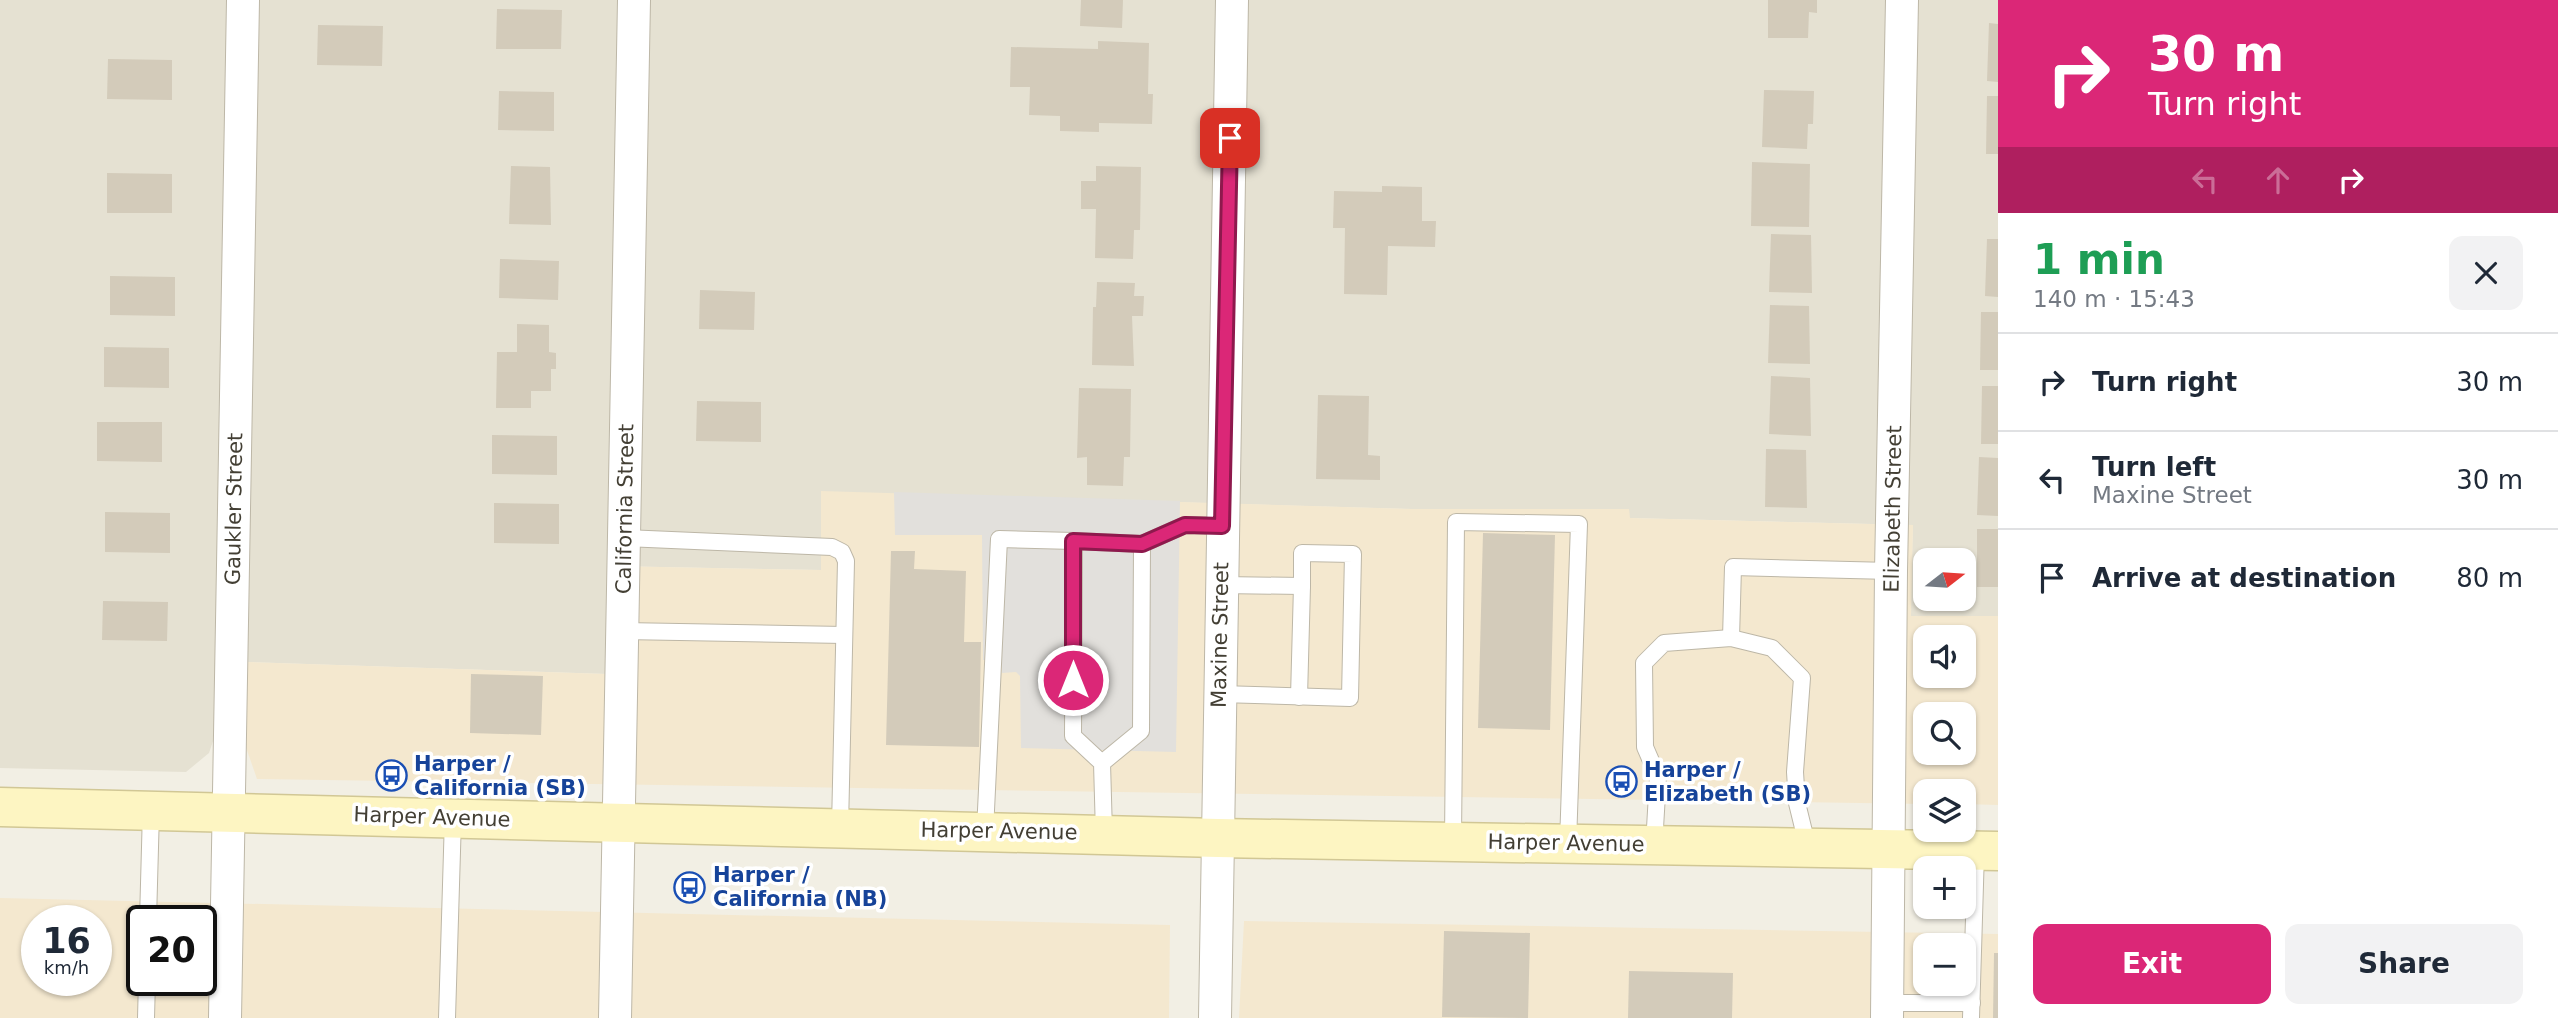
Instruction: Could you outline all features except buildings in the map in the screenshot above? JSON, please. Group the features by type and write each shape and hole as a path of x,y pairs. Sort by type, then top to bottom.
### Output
{"main road":[{"name":"Harper Avenue","path":"0,807 1218,838 1987,851"}],"street":[{"name":"Gaukler Street","path":"225,1018 243,0"},
{"name":"California Street","path":"615,1018 634,0"},
{"name":"Maxine Street","path":"1215,1018 1232,0"},
{"name":"Elizabeth Street","path":"1887,1011 1891,572 1902,0"}],"lane":[{"path":"1453,840 1456,522 1579,524 1568,843"},
{"path":"985,831 999,539 1142,544 1185,525 1222,526"},
{"path":"625,538 832,547 842,552 846,562 840,827"},
{"path":"1073,541 1073,736 1102,763 1104,833"},
{"path":"1102,763 1141,731 1142,544"},
{"path":"1220,694 1299,697 1350,698 1353,554 1302,553 1299,697"},
{"path":"1731,638 1734,567 1891,572"},
{"path":"1221,585 1302,586"},
{"path":"623,631 844,635"},
{"path":"1654,845 1658,777 1645,747 1644,663 1664,643 1731,638 1772,648 1802,678 1795,772 1797,803 1808,848"},
{"path":"148,905 151,810"},
{"path":"447,1018 453,817"},
{"path":"1887,1011 1971,1011 1987,851"},
{"path":"146,1018 147,996"}],"shaded area":[{"path":"0,0 1998,0 1998,616 1910,616 1913,525 1629,518 1628,509 1411,509 821,492 821,570 609,566 607,674 217,661 214,738 209,753 186,772 0,768"},
{"path":"821,491 1411,509 1629,509 1630,518 1913,525 1911,616 1998,616 1998,805 1976,804 1976,779 1913,779 1913,804 257,779 216,661 606,674 609,566 821,570"},
{"path":"894,492 1180,501 1176,752 1021,748 1020,676 1016,672 1002,673 1002,660 983,660 982,535 895,535"},
{"path":"0,898 1170,925 1169,1018 0,1018"},
{"path":"1244,921 1940,933 1913,933 1913,996 1976,996 1976,934 1998,934 1998,1018 1239,1018"}],"place":[{"name":"Harper / California (SB)","path":"391,776"},
{"name":"Harper / Elizabeth (SB)","path":"1621,782"},
{"name":"Harper / California (NB)","path":"690,887"}],"route":[{"path":"1073,680 1073,541 1142,544 1185,525 1222,526 1230,138"}]}
